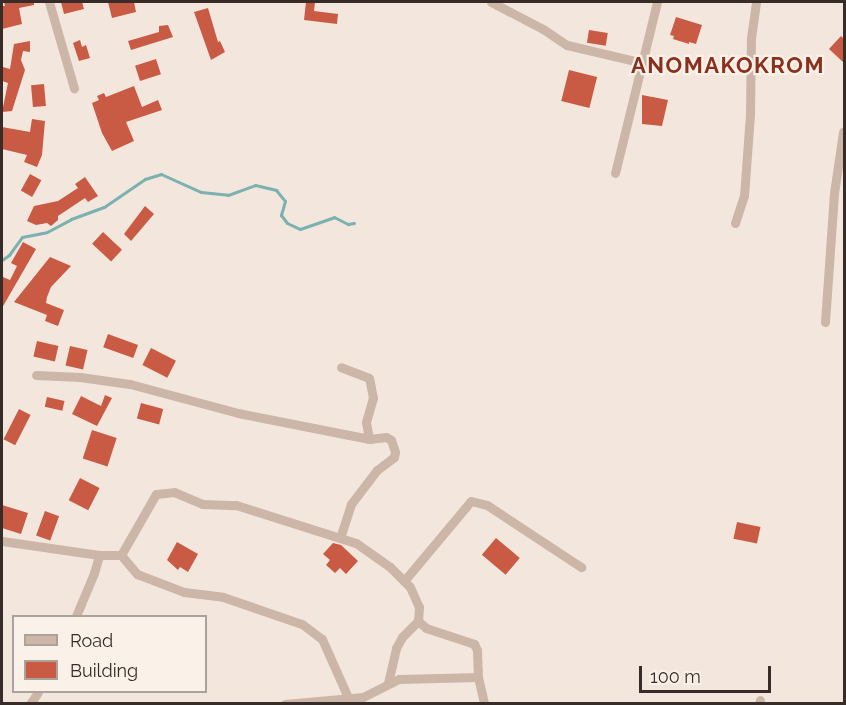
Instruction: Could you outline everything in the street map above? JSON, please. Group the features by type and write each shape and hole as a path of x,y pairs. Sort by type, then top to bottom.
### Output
{"street":[{"path":"49,2 74,88"},
{"path":"491,2 543,29 567,45 644,63"},
{"path":"615,173 644,63 657,2"},
{"path":"735,223 744,196 750,115 751,38 756,2"},
{"path":"825,322 834,193 844,131"},
{"path":"341,367 364,375 372,383 373,398 366,422 369,439"},
{"path":"36,375 80,376 130,384 238,413 369,439 386,436 392,440 394,457 377,470 351,504 340,538"},
{"path":"120,555 156,495 174,492 202,504 236,505 356,543 390,567 404,581 416,597 418,621 430,631 474,644 477,650 478,677 484,704"},
{"path":"404,581 471,501 487,505 581,567"},
{"path":"2,541 99,555 120,555 136,574 174,589 223,597 302,624 322,639 350,702"},
{"path":"76,615 99,555"},
{"path":"388,683 396,648 402,637 418,621"},
{"path":"285,704 350,702 388,683 408,677 478,677"}],"building":[{"path":"4,2 34,2 34,5 19,8 22,24 2,29"},
{"path":"61,2 82,2 84,9 64,14"},
{"path":"108,2 134,2 136,12 112,18"},
{"path":"306,2 315,2 314,11 338,14 337,24 304,20"},
{"path":"208,8 218,42 220,41 225,52 211,60 194,12"},
{"path":"676,17 702,25 696,44 673,39 674,36 670,35"},
{"path":"168,25 173,37 131,50 128,41 159,32 159,26"},
{"path":"589,30 608,33 606,46 587,43"},
{"path":"841,36 844,39 844,63 829,49"},
{"path":"80,40 82,47 86,45 90,58 79,61 73,43"},
{"path":"30,41 30,52 23,51 21,60 25,70 12,111 2,112 8,83 2,81 3,67 10,69 14,44"},
{"path":"156,59 161,74 140,81 135,66"},
{"path":"569,70 597,77 589,108 561,101"},
{"path":"44,84 46,106 33,107 31,85"},
{"path":"134,86 142,107 158,100 162,110 126,122 134,141 112,151 102,133 92,103 99,100 97,96 104,93 106,97"},
{"path":"642,95 668,100 662,126 642,124"},
{"path":"32,119 45,121 42,155 37,167 24,162 27,155 2,149 2,127 30,132"},
{"path":"30,174 41,180 32,197 21,191"},
{"path":"85,177 98,196 88,202 85,198 58,216 58,220 51,226 47,223 36,225 27,221 34,206 58,201 78,188 75,184"},
{"path":"145,206 154,214 131,241 124,234"},
{"path":"103,232 122,250 111,261 92,244"},
{"path":"23,242 36,249 2,308 3,277 10,280 17,266 11,263"},
{"path":"50,257 71,266 51,287 47,297 46,303 64,310 58,326 45,321 47,315 14,302"},
{"path":"108,334 138,345 133,358 103,347"},
{"path":"37,341 58,346 55,362 33,357"},
{"path":"70,346 88,350 83,370 66,365"},
{"path":"151,348 176,361 167,378 142,365"},
{"path":"105,395 112,398 97,426 72,414 81,396 101,406"},
{"path":"47,397 65,401 62,411 45,407"},
{"path":"141,403 163,409 159,424 137,418"},
{"path":"19,409 31,415 15,445 4,439"},
{"path":"92,430 117,438 107,467 83,459"},
{"path":"80,478 100,488 88,510 69,500"},
{"path":"2,505 28,513 21,534 2,528"},
{"path":"45,511 59,516 50,541 36,535"},
{"path":"737,522 760,527 757,544 733,539"},
{"path":"496,538 520,558 506,575 482,555"},
{"path":"177,542 198,554 188,572 180,567 178,570 167,560"},
{"path":"333,543 341,545 358,561 346,574 340,568 335,573 326,565 330,560 323,554"}],"waterway":[{"path":"2,260 9,255 22,237 47,232 71,219 104,207 145,179 161,174 201,192 228,195 255,185 276,190 285,201 281,215 287,223 300,229 334,217 348,224 354,223"}],"district":[{"name":"ANOMAKOKROM","path":"728,66"}]}
